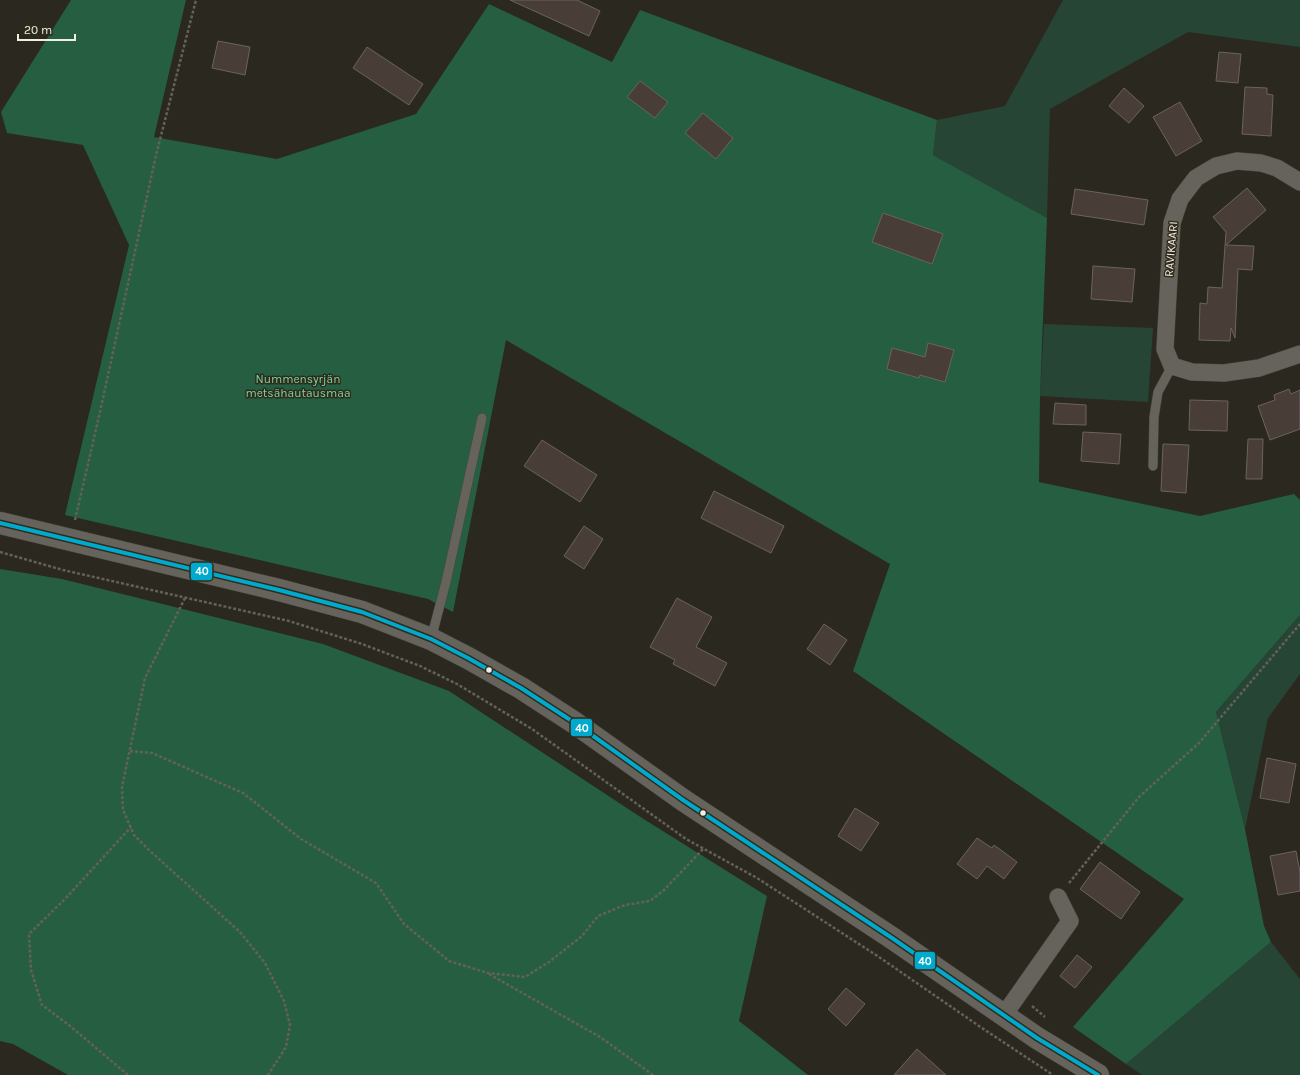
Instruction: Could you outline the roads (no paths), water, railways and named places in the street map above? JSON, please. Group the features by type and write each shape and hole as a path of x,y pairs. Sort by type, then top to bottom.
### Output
{"street":[{"name":"RAVIKAARI","path":"1172,366 1165,349 1172,223 1180,199 1196,178 1216,166 1237,161 1261,163 1277,168 1300,182"},
{"path":"1172,366 1192,372 1224,374 1258,368 1300,354"},
{"path":"0,523 279,590 362,612 431,639 468,658 520,688 575,723 683,800 892,938 1038,1038 1098,1075"},
{"path":"1004,1015 1070,921 1058,898"}],"lane":[{"path":"1153,466 1154,417 1158,392 1172,366"},
{"path":"431,639 446,582 482,418"}],"park label":[{"name":"Nummensyrjän metsähautausmaa","path":"298,386"}]}
